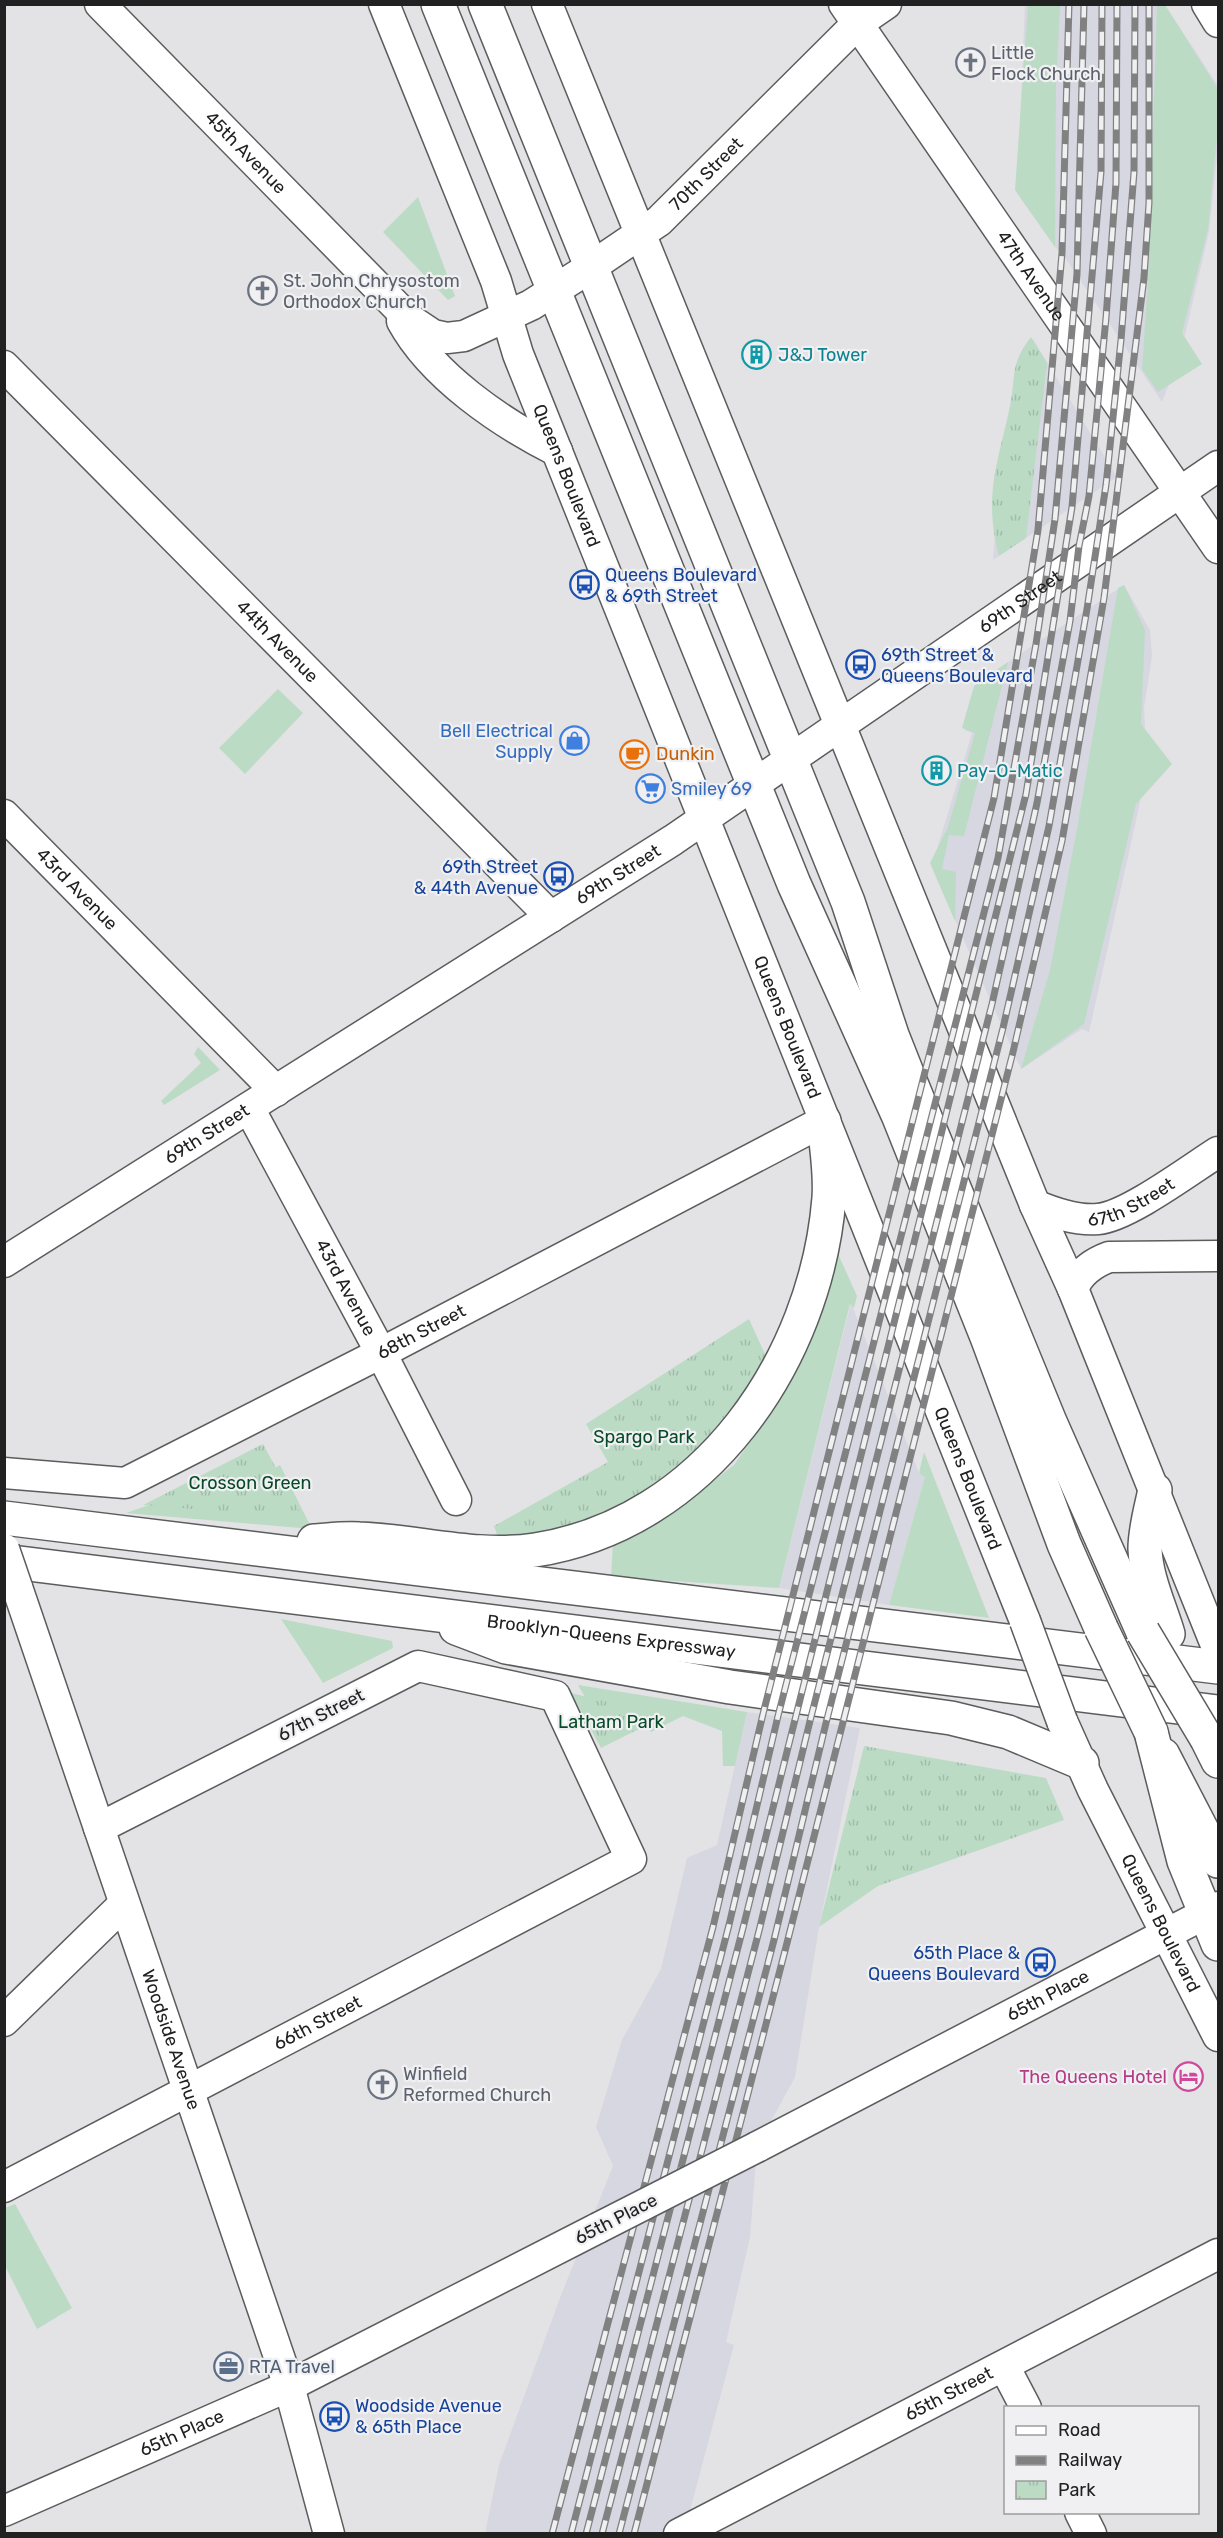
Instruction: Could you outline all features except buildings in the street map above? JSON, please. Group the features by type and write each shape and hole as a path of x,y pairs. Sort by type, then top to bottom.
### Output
{"main road":[{"path":"438,4 794,884 899,1117 987,1337 1064,1544 1151,1732 1218,1861"},
{"path":"485,4 848,902 911,1083 1086,1507 1148,1641 1178,1654 1215,1738"},
{"path":"229,1546 360,1539 480,1553 535,1550 603,1533 626,1522 669,1494 715,1454 741,1426 762,1399 795,1338 807,1304 816,1267 829,1197 824,1121"},
{"path":"1148,1641 1145,1549 1155,1490"},
{"path":"4,1518 229,1546 1148,1641 1217,1652"},
{"name":"Brooklyn-Queens Expressway","path":"12,1594 407,1610 1215,1738"},
{"path":"407,1610 506,1647 730,1687 930,1714 981,1724 1039,1743 1082,1762"},
{"path":"1151,1732 1184,1861 1212,1910 1218,1944"}],"street":[{"name":"45th Avenue","path":"100,4 392,302 420,327 433,335 447,338 464,336 507,318"},
{"name":"Queens Boulevard","path":"384,4 496,281 518,354 1025,1621 1062,1721 1093,1790 1218,2036"},
{"path":"547,4 1035,1205 1073,1289 1155,1490 1217,1652"},
{"name":"70th Street","path":"507,318 591,267 667,213 850,14 886,4"},
{"path":"1207,4 1218,22"},
{"name":"47th Avenue","path":"850,14 1218,548"},
{"name":"45th Avenue","path":"392,302 412,340 438,369 518,431 557,451"},
{"name":"44th Avenue","path":"4,366 551,917"},
{"name":"69th Street","path":"4,1262 704,819 1218,466"},
{"name":"43rd Avenue","path":"4,815 276,1091"},
{"name":"43rd Avenue","path":"249,1108 381,1353 456,1500"},
{"name":"68th Street","path":"4,1473 125,1483 381,1353 824,1121"},
{"name":"67th Street","path":"1035,1205 1067,1216 1097,1219 1113,1216 1218,1152"},
{"path":"1073,1289 1082,1274 1100,1260 1109,1257 1218,1256"},
{"name":"Woodside Avenue","path":"4,1549 12,1594 99,1828 289,2385 329,2534"},
{"name":"67th Street","path":"99,1828 418,1665 555,1696 631,1858"},
{"name":"66th Street","path":"4,2187 631,1858"},
{"path":"4,2021 124,1904"},
{"name":"65th Place","path":"4,2511 289,2385 1212,1910"},
{"name":"65th Street","path":"680,2534 1218,2254"},
{"path":"1004,2366 1025,2406"},
{"path":"1081,2514 1091,2534"}],"shaded area":[{"path":"1025,5 1165,5 1218,86 1218,147 1209,232 1180,356 1162,402 1062,253 1055,247 1017,193"},
{"path":"1033,339 1117,477 993,560 995,535 1028,353"},
{"path":"1124,585 1150,630 1152,656 1144,708 1147,768 1137,816 1089,1032 1082,1029 1021,1069 935,875 938,846 972,733 965,730 981,680"},
{"path":"851,1303 919,1473 925,1477 889,1605 779,1588"},
{"path":"747,1712 860,1728 819,1927 795,2077 757,2147 750,2237 726,2342 734,2345 684,2533 485,2534 499,2465 560,2298 613,2166 596,2127 622,2040 661,1969 687,1858 717,1845"}],"green space":[{"path":"1028,5 1060,5 1056,86 1055,247 1015,190"},
{"path":"1157,5 1165,5 1218,89 1218,126 1208,229 1182,333 1202,364 1158,392 1142,369 1148,282"},
{"path":"418,197 455,296 448,300 383,232"},
{"path":"1031,337 1047,363 1026,538 999,556 992,515 994,480 1010,406 1015,370 1024,346"},
{"path":"1124,585 1145,630 1141,724 1172,764 1136,804 1084,1024 1021,1069 1050,970 1077,829 1118,588"},
{"path":"1008,662 964,836 949,835 942,869 956,872 955,921 930,863 948,827 975,733 962,728 974,686"},
{"path":"278,689 303,713 245,774 219,748"},
{"path":"198,1047 220,1070 164,1105 161,1101 201,1063 194,1054"},
{"path":"835,1247 857,1296 854,1308 850,1304 779,1588 611,1577 613,1543 673,1512 734,1465 785,1390 825,1284"},
{"name":"Spargo Park","path":"749,1319 769,1363 712,1438 627,1505 553,1537 501,1546 494,1526 608,1462 586,1424"},
{"name":"Crosson Green","path":"263,1444 303,1518 143,1505"},
{"path":"924,1452 989,1618 889,1605 925,1477 919,1473"},
{"name":"Crosson Green","path":"280,1465 312,1529 126,1513 175,1496 258,1478"},
{"path":"281,1619 392,1641 393,1648 323,1683"},
{"path":"578,1685 747,1712 735,1766 723,1766 722,1731 683,1716 651,1732 644,1723 609,1738"},
{"name":"Latham Park","path":"571,1693 665,1716 601,1748"},
{"path":"864,1746 1046,1778 1064,1820 878,1886 819,1927"},
{"path":"15,2204 72,2308 37,2329 5,2266 5,2208"}],"railway":[{"path":"552,2534 713,1927 763,1714 994,798 1038,530 1062,253 1069,4"},
{"path":"571,2534 729,1925 778,1716 998,858 1036,644 1055,519 1077,274 1084,4"},
{"path":"586,2534 743,1928 1026,794 1072,507 1101,172 1102,4"},
{"path":"602,2534 759,1931 992,1004 1037,803 1070,621 1079,546 1089,496 1116,183 1117,4"},
{"path":"619,2534 774,1940 826,1723 1003,1028 1049,826 1106,485 1121,340 1134,172 1135,4"},
{"path":"634,2534 787,1943 1013,1052 1062,841 1104,598 1144,278 1149,203 1149,4"}],"place":[{"name":"Little Flock Church","path":"970,63"},
{"name":"St. John Chrysostom Orthodox Church","path":"262,291"},
{"name":"J&J Tower","path":"757,355"},
{"name":"Queens Boulevard & 69th Street","path":"584,585"},
{"name":"69th Street & Queens Boulevard","path":"860,665"},
{"name":"Bell Electrical Supply","path":"574,741"},
{"name":"Dunkin","path":"635,754"},
{"name":"Pay-O-Matic","path":"936,771"},
{"name":"Smiley 69","path":"650,789"},
{"name":"69th Street & 44th Avenue","path":"559,877"},
{"name":"65th Place & Queens Boulevard","path":"1041,1963"},
{"name":"The Queens Hotel","path":"1188,2077"},
{"name":"Winfield Reformed Church","path":"382,2084"},
{"name":"RTA Travel","path":"228,2367"},
{"name":"Woodside Avenue & 65th Place","path":"334,2416"}]}
